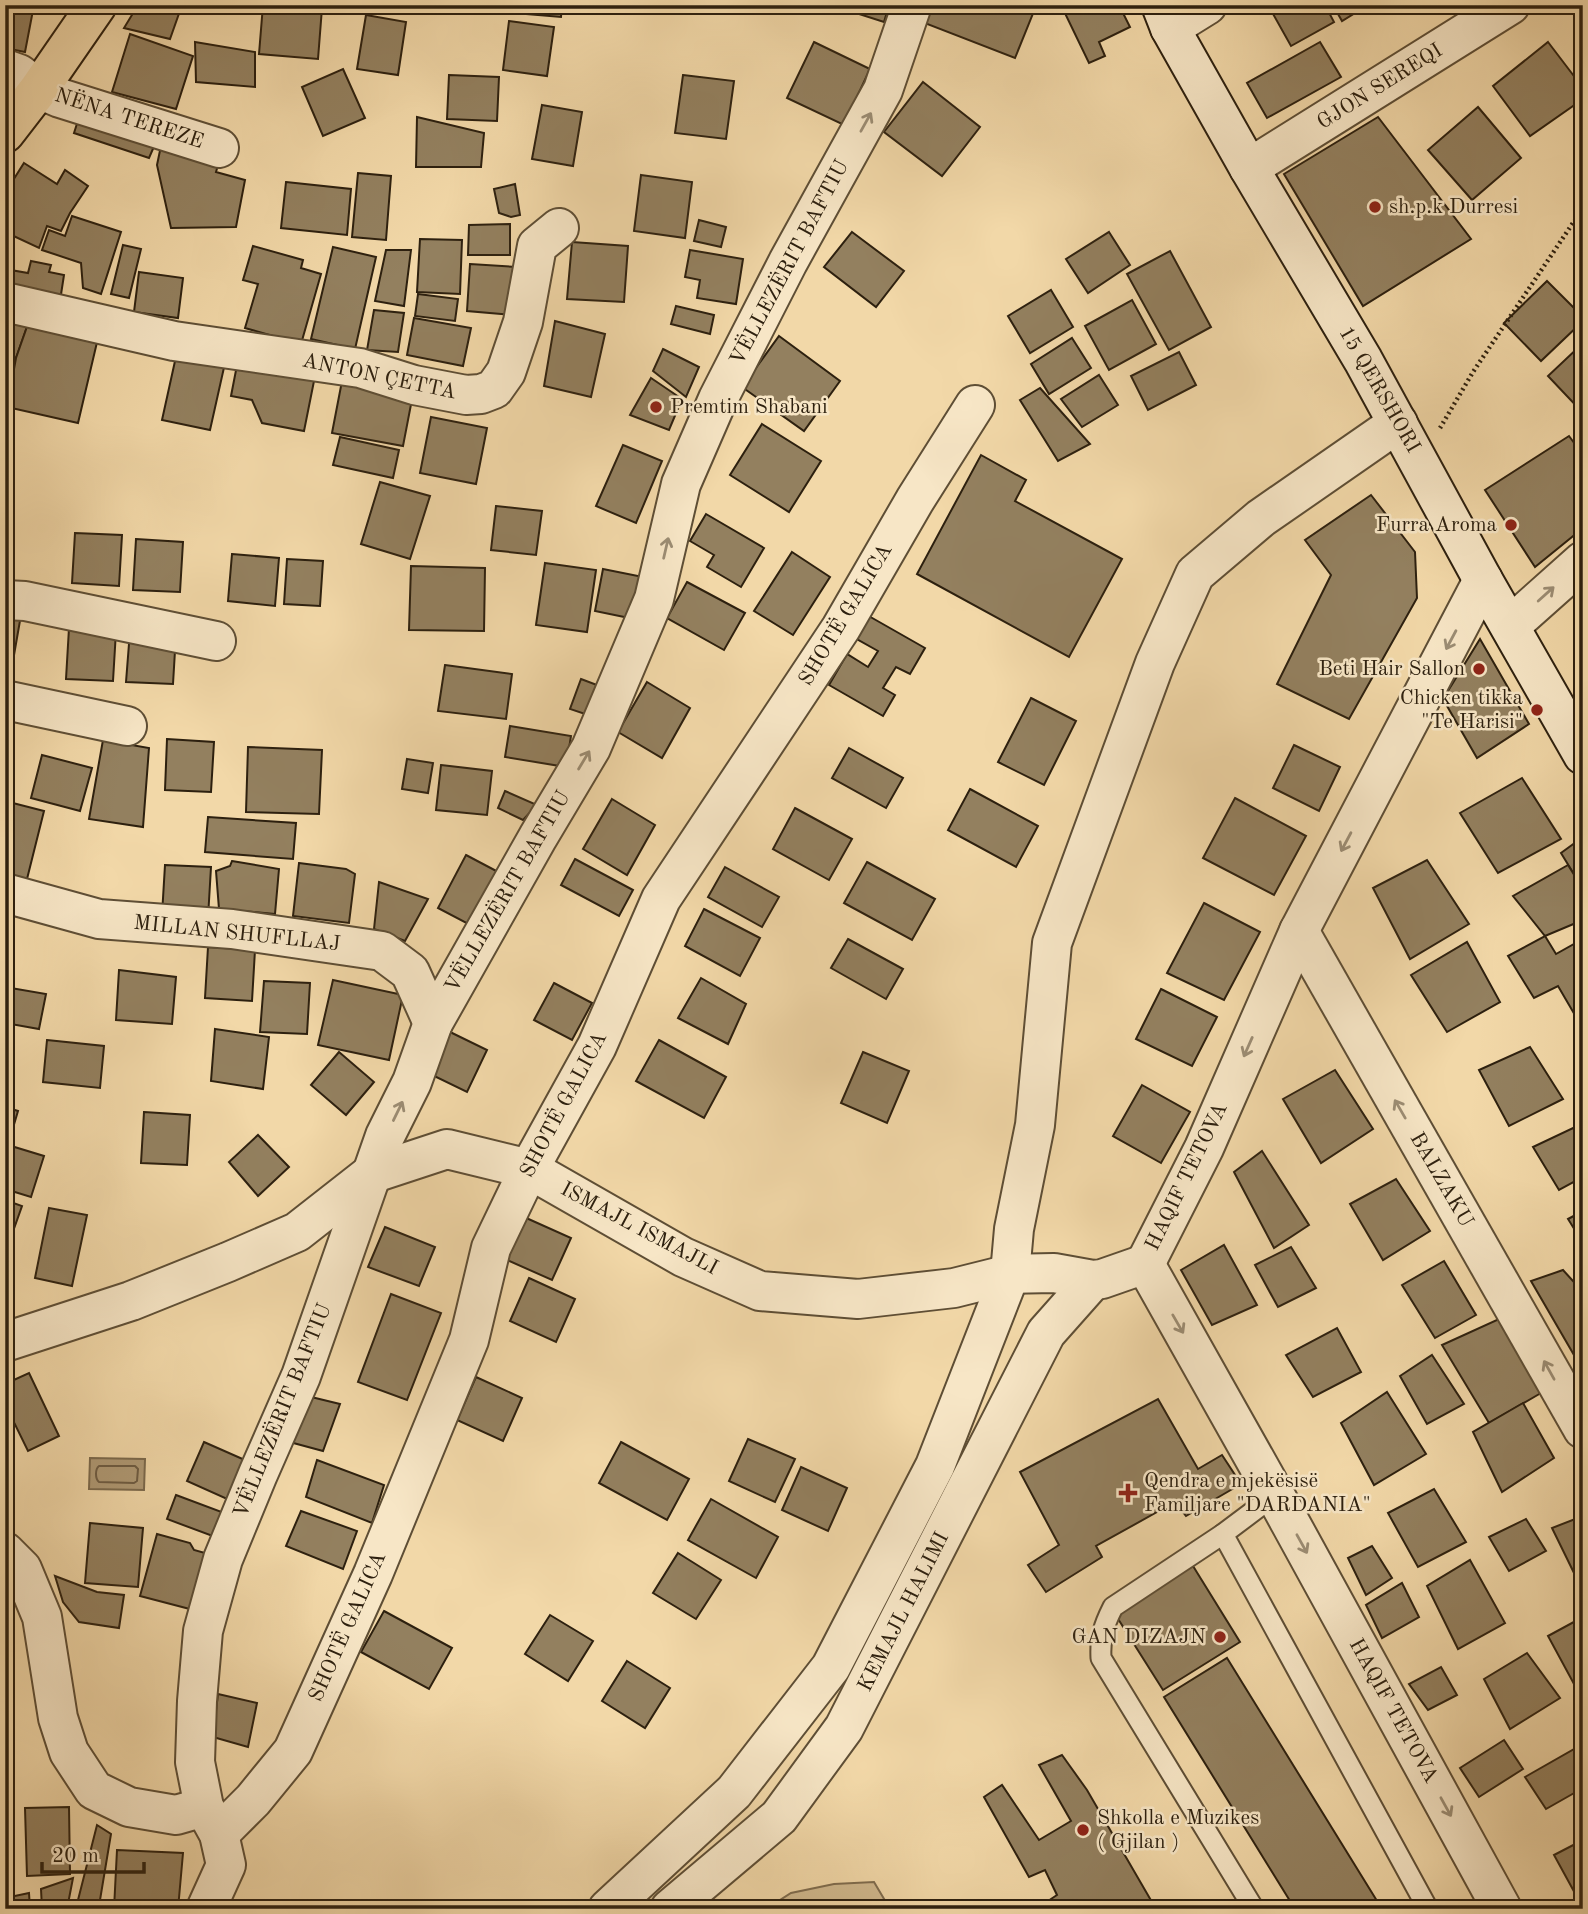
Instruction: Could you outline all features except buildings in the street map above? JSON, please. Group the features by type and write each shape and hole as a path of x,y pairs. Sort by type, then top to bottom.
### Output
{"main road":[{"name":"NËNA TEREZE","path":"5,133 97,5"}],"street":[{"name":"VËLLEZËRIT BAFTIU","path":"206,1909 226,1865 195,1762 197,1701 203,1631 223,1559 302,1376 385,1136 412,1082 433,1023 591,748 654,599 681,484 713,411 788,262 883,90 912,5"},
{"name":"15 QERSHORI","path":"1207,5 1166,16 1250,168 1356,348 1583,755"},
{"name":"GJON SEREQI","path":"1250,168 1510,5"},
{"name":"NËNA TEREZE","path":"5,69 19,74 39,89 60,98 219,148"},
{"name":"ANTON ÇETTA","path":"5,302 174,341 360,368 414,386 466,395 481,394 494,389 506,372 523,322 537,246 559,228"},
{"name":"SHOTË GALICA","path":"212,1820 253,1800 293,1751 373,1574 470,1340 491,1248 529,1169 597,1046 662,899 841,628 915,500 975,405"},
{"path":"608,1909 734,1792 831,1667 934,1466 1010,1274 1014,1229 1035,1125 1052,943 1155,663 1195,574 1261,518 1405,436"},
{"path":"1510,626 1583,561"},
{"name":"HAQIF TETOVA","path":"1483,580 1299,932 1203,1148 1144,1264 1275,1495 1502,1909"},
{"path":"5,600 25,601 216,641"},
{"path":"5,700 127,726"},
{"name":"MILLAN SHUFLLAJ","path":"5,893 99,919 232,929 382,951 410,972 433,1023"},
{"name":"BALZAKU","path":"1299,932 1583,1429"},
{"name":"ISMAJL ISMAJLI","path":"5,1342 131,1301 297,1232 371,1174 447,1149 529,1169 683,1257 760,1291 858,1299 954,1288 1010,1274 1055,1273 1093,1280 1102,1279 1144,1264"},
{"name":"KEMAJL HALIMI","path":"670,1909 779,1818 844,1728 1046,1333 1093,1280"},
{"path":"5,1552 22,1569 42,1617 58,1718 69,1752 93,1790 129,1807 212,1820"}],"lane":[{"path":"1254,1909 1101,1658 1100,1639 1113,1608 1223,1534 1275,1495"},
{"path":"1223,1534 1428,1909"}],"path":[{"path":"1405,436 1438,432 1473,372 1583,208"}],"shaded area":[{"path":"874,1882 890,1909 766,1909 791,1893 834,1884"}],"water":[{"path":"90,1458 145,1459 144,1490 89,1489"}],"place":[{"name":"sh.p.k Durresi","path":"1375,207"},
{"name":"Premtim Shabani","path":"656,407"},
{"name":"Furra Aroma","path":"1511,525"},
{"name":"Beti Hair Sallon","path":"1479,669"},
{"name":"Chicken tikka \"Te Harisi\"","path":"1537,710"},
{"name":"Qendra e mjekësisë Familjare \"DARDANIA\"","path":"1128,1493"},
{"name":"GAN DIZAJN","path":"1220,1637"},
{"name":"Shkolla e Muzikes ( Gjilan )","path":"1083,1830"}]}
